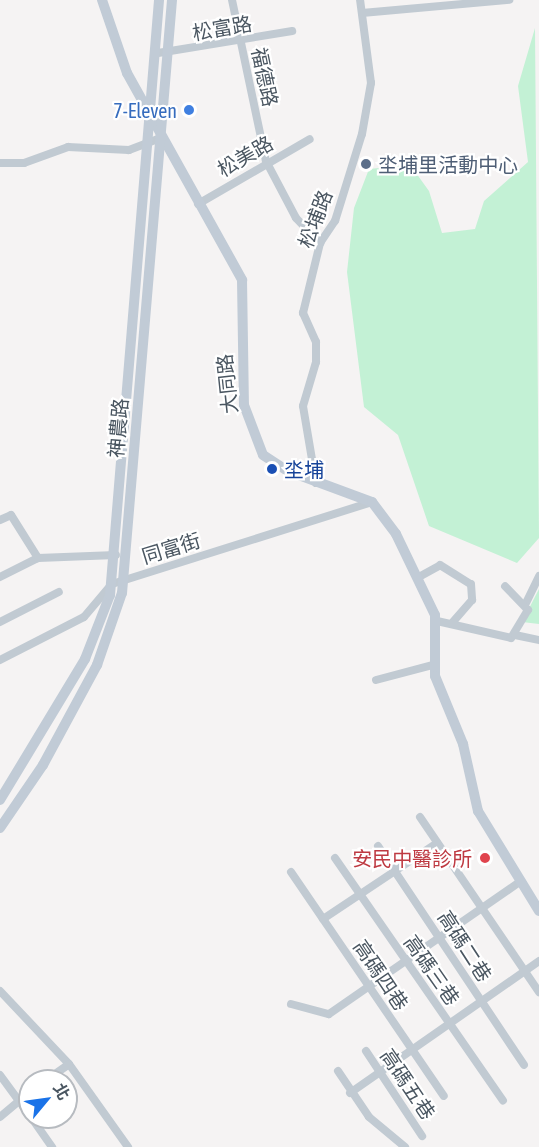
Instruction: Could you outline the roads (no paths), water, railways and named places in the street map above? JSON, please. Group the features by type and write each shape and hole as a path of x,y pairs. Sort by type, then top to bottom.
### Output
{"street":[{"name":"大同路","path":"102,0 127,73 160,138 242,280 240,362 255,437 270,462 316,483 372,502"},
{"name":"神農路","path":"0,800 85,659 103,624 121,556 160,138 164,54 159,0"},
{"name":"神農路","path":"0,828 43,765 97,665 124,579 121,556 150,118 164,54 172,0"},
{"name":"福德路","path":"232,0 266,161 296,218 320,243"},
{"name":"松埔路","path":"316,483 303,406 316,362 316,342 303,313 320,243 335,221 362,134 371,83 360,0"},
{"path":"362,13 509,0"},
{"name":"松富路","path":"164,54 292,31"},
{"path":"0,163 24,163 68,147 129,150 160,138"},
{"name":"松美路","path":"198,204 266,161 310,139"},
{"path":"372,502 417,578 436,621 436,664 439,689 469,771 482,822 518,883 539,911"},
{"name":"同富街","path":"0,660 84,617 112,584 372,502"},
{"path":"0,520 11,515 38,558"},
{"path":"0,578 38,558 121,556"},
{"path":"417,578 440,565 471,584 472,600 453,622"},
{"path":"526,603 539,576"},
{"path":"506,586 526,603 528,610 515,635"},
{"path":"0,622 59,592"},
{"path":"436,621 453,622 491,637 515,635 539,640"},
{"path":"376,680 436,664"},
{"path":"420,817 480,909 539,992"},
{"path":"323,919 437,843"},
{"name":"高碼二巷","path":"378,846 524,1065"},
{"name":"高碼三巷","path":"335,858 503,1101"},
{"name":"高碼四巷","path":"291,872 444,1096"},
{"path":"291,1004 329,1014 518,883"},
{"path":"350,1093 539,962"},
{"path":"0,991 69,1064 128,1147"},
{"name":"高碼五巷","path":"366,1051 422,1136"},
{"path":"62,1069 69,1064"},
{"path":"338,1071 350,1093 405,1147"},
{"path":"0,1075 18,1099"},
{"path":"0,1117 18,1101"},
{"path":"39,1129 52,1147"}],"place":[{"name":"7-Eleven","path":"189,110"},
{"name":"坔埔里活動中心","path":"366,164"},
{"name":"坔埔","path":"272,469"},
{"name":"安民中醫診所","path":"485,858"}]}
